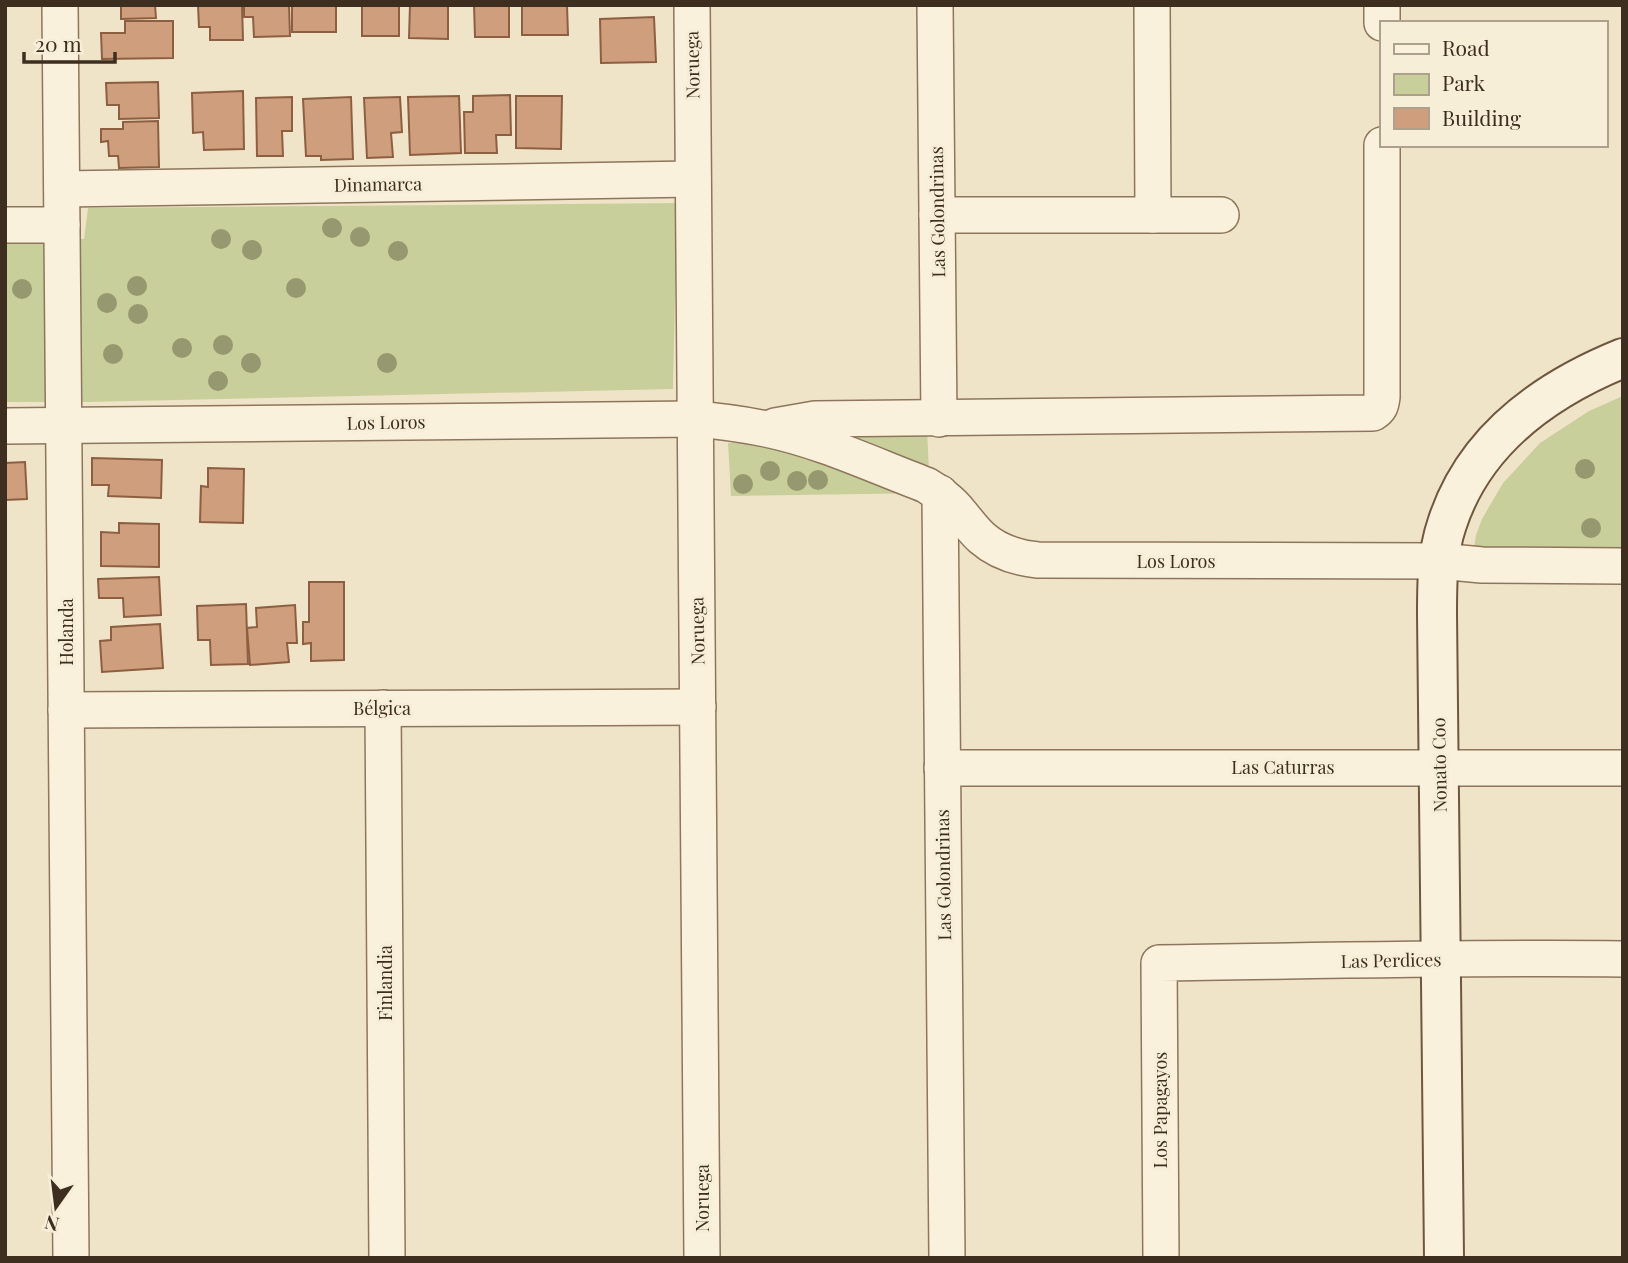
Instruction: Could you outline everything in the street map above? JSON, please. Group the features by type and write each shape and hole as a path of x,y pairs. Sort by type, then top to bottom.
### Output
{"street":[{"name":"Holanda","path":"60,5 71,1258"},
{"name":"Noruega","path":"692,5 702,1258"},
{"name":"Las Golondrinas","path":"935,5 939,419"},
{"path":"1152,5 1153,215"},
{"name":"Los Loros","path":"765,429 816,419 1373,413 1382,404 1382,147"},
{"name":"Dinamarca","path":"62,189 693,179"},
{"path":"937,215 1221,215"},
{"path":"5,225 62,225"},
{"name":"Nonato Coo","path":"1444,1258 1437,583 1439,561 1446,526 1456,499 1470,473 1492,446 1516,420 1544,398 1578,378 1623,358"},
{"name":"Los Loros","path":"5,426 695,419 730,422 813,442 918,482 940,493 982,538 996,548 1031,559 1439,561 1482,565 1623,566"},
{"name":"Las Golondrinas","path":"940,493 947,1258"},
{"name":"Bélgica","path":"66,710 698,707"},
{"name":"Finlandia","path":"383,708 387,1258"},
{"name":"Las Caturras","path":"942,768 1623,768"},
{"name":"Las Perdices","path":"1159,963 1441,960 1490,957 1623,959"},
{"name":"Los Papagayos","path":"1159,963 1161,1258"}],"green space":[{"path":"677,203 673,389 5,402 5,239 84,239 88,208"},
{"path":"1623,396 1623,553 1473,554 1482,519 1503,483 1540,443 1589,411"},
{"path":"927,429 930,493 731,496 728,443"}],"building":[{"path":"121,5 155,5 156,18 121,19"},
{"path":"198,5 242,5 243,40 210,40 210,27 199,27"},
{"path":"244,5 289,5 290,36 254,37 253,17 244,17"},
{"path":"292,5 336,5 336,32 292,32"},
{"path":"362,5 399,5 399,36 362,36"},
{"path":"410,5 448,5 448,39 409,38"},
{"path":"474,5 509,5 509,37 475,37"},
{"path":"522,5 567,5 568,35 522,35"},
{"path":"654,17 656,62 601,63 600,19"},
{"path":"125,21 173,21 173,58 102,59 101,33 125,33"},
{"path":"158,82 159,118 119,119 119,105 107,105 106,83"},
{"path":"243,91 244,149 204,150 203,132 193,133 192,93"},
{"path":"510,95 511,135 496,135 497,153 465,153 464,112 473,112 473,96"},
{"path":"459,96 461,153 410,155 408,97"},
{"path":"516,96 562,96 561,149 516,148"},
{"path":"292,97 292,131 282,131 283,156 257,156 256,98"},
{"path":"351,97 353,159 321,160 321,156 306,156 303,99"},
{"path":"400,97 402,132 391,133 393,157 367,158 364,98"},
{"path":"158,121 159,167 119,168 118,156 109,156 108,141 101,142 101,129 123,129 123,122"},
{"path":"92,458 162,460 161,498 108,496 109,485 92,485"},
{"path":"25,462 27,499 5,500 5,463"},
{"path":"208,468 244,469 243,523 200,522 201,486 208,487"},
{"path":"119,523 159,524 159,567 101,566 101,532 119,533"},
{"path":"159,577 161,615 124,617 123,598 99,598 98,579"},
{"path":"309,582 344,582 344,660 311,661 311,643 303,644 303,622 309,622"},
{"path":"246,604 248,664 211,665 210,640 198,640 197,606"},
{"path":"295,605 297,643 287,643 289,662 250,665 247,628 257,627 256,608"},
{"path":"160,624 163,668 102,672 100,641 111,640 111,627"}]}
